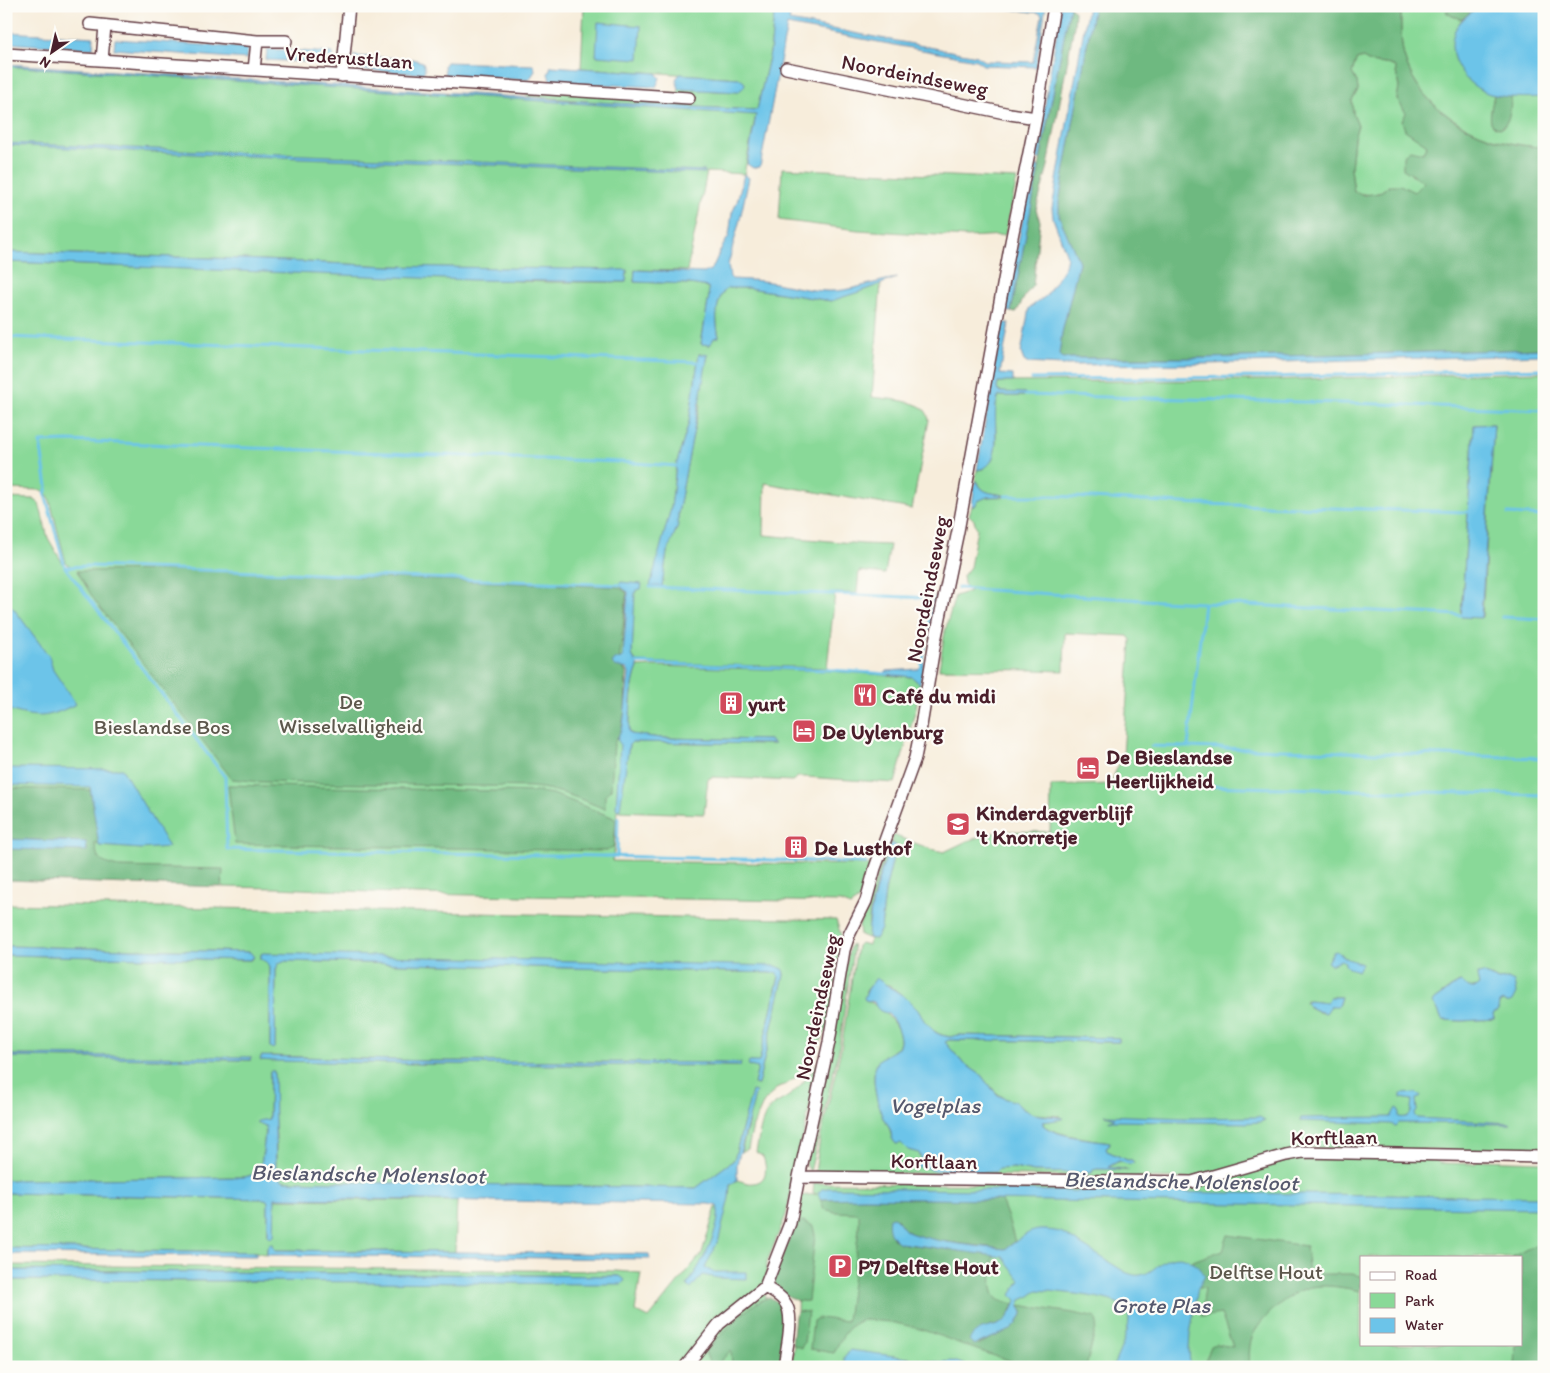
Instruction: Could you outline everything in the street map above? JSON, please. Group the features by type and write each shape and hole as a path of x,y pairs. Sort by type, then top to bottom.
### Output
{"street":[{"path":"342,76 350,6"},
{"name":"Noordeindseweg","path":"764,1287 790,1223 829,1042 846,943 866,901 875,868 915,758 935,641 958,531 1011,242 1036,118 1054,6"},
{"path":"90,24 257,41 286,41"},
{"path":"102,60 105,26"},
{"path":"254,70 257,41"},
{"name":"Vrederustlaan","path":"6,54 689,98"},
{"name":"Noordeindseweg","path":"786,68 1036,118"},
{"name":"Korftlaan","path":"799,1177 1192,1182 1302,1152 1544,1157"},
{"path":"685,1367 719,1324 764,1287 783,1299 789,1308 790,1321 784,1367"}],"green space":[{"path":"584,6 775,6 770,53 757,110 611,103 527,96 527,91 678,93 679,89 738,92 739,78 581,68"},
{"path":"1070,6 1075,12 1074,26 1048,166 1036,210 1040,221 1033,285 1016,313 1011,312"},
{"path":"1094,6 1403,6 1401,7 1401,32 1404,56 1412,77 1425,95 1459,123 1479,133 1501,141 1544,147 1544,349 1204,358 1063,358 1059,354 1062,333 1079,262 1059,216 1059,202","holes":["1363,58 1395,67 1399,87 1397,99 1406,113 1402,121 1405,130 1427,145 1423,153 1410,150 1403,156 1403,169 1424,182 1414,192 1400,185 1390,185 1379,193 1365,195 1354,192 1351,168 1354,138 1358,125 1353,113 1352,100 1358,90 1357,82 1352,73 1356,60"]},
{"path":"1401,6 1452,6 1448,9 1452,16 1462,19 1455,30 1490,94 1494,94 1491,117 1494,126 1498,128 1504,127 1511,96 1544,97 1544,147 1501,141 1479,133 1459,123 1425,95 1412,77 1404,56 1401,38"},
{"path":"1452,6 1479,6 1462,19 1446,12"},
{"path":"1363,58 1371,62 1395,67 1399,87 1397,99 1427,145 1411,175 1424,182 1414,193 1390,185 1373,194 1354,192 1351,168 1354,138 1358,125 1353,113 1352,100 1358,90 1357,82 1352,73 1356,60"},
{"name":"Bieslandse Bos","path":"6,66 756,114 744,174 707,172 687,271 635,270 634,282 690,284 708,287 709,296 701,344 710,345 714,338 719,336 717,324 718,304 727,288 749,288 831,301 881,283 872,397 917,405 927,413 929,420 912,509 765,483 764,535 890,545 885,574 859,571 857,593 835,593 827,668 636,662 632,655 634,588 627,587 622,664 627,674 617,809 629,745 632,742 773,744 769,740 661,738 631,734 629,731 631,699 638,667 828,671 912,677 920,684 916,708 895,783 805,777 798,777 792,781 712,777 708,779 704,814 617,811 612,861 871,865 860,899 850,906 840,902 418,894 222,887 223,882 6,879 6,498 33,499 39,503 48,538 65,567 72,567 66,563 49,497 45,492 41,490 6,489 6,262 549,282 626,282 627,271 388,266 242,259 6,252","holes":["699,354 708,355 699,395 700,405 691,443 678,514 678,525 667,552 662,586 651,585 671,508 676,466 689,422"]},
{"path":"1494,94 1511,96 1509,117 1504,126 1501,127 1492,125 1491,122"},
{"path":"782,168 1017,179 1005,235 967,237 858,230 779,220"},
{"path":"1544,372 1544,1152 1310,1148 1194,1179 815,1172 820,1139 841,1049 857,946 860,943 869,945 870,939 860,935 859,926 889,841 891,843 893,835 944,852 967,841 1000,831 1050,832 1051,786 1112,784 1123,755 1131,640 1128,636 1065,633 1064,671 939,669 945,631 955,596 970,591 964,584 963,576 970,567 977,529 974,520 969,515 972,506 975,506 984,498 1004,497 1004,495 985,491 975,481 977,470 983,469 992,458 995,449 995,409 999,396 1024,396 1024,393 999,392 997,389 998,382 1269,380","holes":["1494,424 1482,617 1461,616 1474,425","891,843 896,845 885,891 881,929 875,939 869,938 870,914 875,890","1491,976 1498,980 1508,979 1514,985 1516,993 1499,1003 1498,1010 1493,1014 1494,1019 1442,1020 1434,1000 1459,982 1474,988 1479,985 1479,981","889,985 912,1004 931,1029 944,1036 1119,1038 1119,1042 949,1040 945,1042 962,1062 981,1075 998,1094 1014,1101 1023,1109 1033,1114 1060,1116 1043,1122 1043,1125 1049,1129 1065,1134 1110,1142 1106,1148 1107,1151 1127,1160 1132,1160 1134,1163 1128,1164 1119,1161 1107,1168 1127,1170 1097,1169 1093,1170 1092,1173 1034,1172 1014,1168 933,1171 917,1164 922,1161 919,1153 908,1150 901,1143 896,1144 878,1104 874,1079 876,1064 880,1059 897,1048 900,1036 889,1016 877,1006 865,1000 866,991 870,986","1330,997 1341,997 1339,1004 1331,1006 1321,1013 1309,1007 1305,1002 1306,1000 1327,1002"]},
{"name":"De Wisselvalligheid","path":"184,570 619,587 627,593 619,662 626,673 625,711 621,732 614,743 611,789 605,795 605,809 560,792 532,787 260,782 232,779 95,601 77,571"},
{"path":"228,785 540,792 553,794 616,820 614,846 606,851 235,844"},
{"path":"6,788 90,790 103,844 95,844 97,854 101,860 118,867 223,869 222,887 6,880 6,849 87,850 86,842 6,839"},
{"path":"6,904 836,920 841,935 832,1007 827,1029 811,1059 798,1076 785,1085 778,1087 764,1102 753,1126 748,1149 741,1152 748,1125 752,1092 734,1160 696,1188 284,1181 276,1175 276,1136 270,1071 269,1119 257,1124 266,1125 258,1173 245,1177 6,1180 6,1057 251,1060 251,1058 6,1055 6,955 253,959 250,952 6,946","holes":["261,954 783,969 784,975 758,1085 754,1084 758,1068 750,1062 759,1063 779,976 776,973 283,961 278,963 276,970 275,1047 270,1047 270,967 268,963 261,959","271,1056 425,1061 725,1063 741,1066 425,1064 261,1060"]},
{"path":"852,944 853,950 839,1049 810,1172 806,1164 850,946"},
{"path":"820,1059 786,1215 767,1262 762,1367 6,1367 6,1280 252,1281 619,1276 6,1270 6,1265 616,1271 641,1273 635,1311 649,1318 702,1253 716,1207 726,1209 730,1185 737,1180 749,1183 758,1182 764,1177 766,1169 763,1157 756,1152 761,1125 765,1115 770,1108 798,1087"},
{"name":"Delftse Hout","path":"1299,1157 1435,1159 1439,1163 1475,1164 1478,1160 1544,1162 1544,1367 791,1367 797,1318 799,1196 817,1194 813,1193 814,1183 1048,1185 1051,1188 1087,1188 1090,1185 1183,1187"},
{"path":"6,1193 265,1199 268,1201 268,1236 275,1199 457,1201 455,1252 275,1250 273,1244 267,1248 267,1255 256,1252 6,1248"},
{"path":"820,1199 1001,1200 1015,1242 1005,1249 933,1240 912,1234 901,1227 897,1218 893,1239 905,1244 994,1255 992,1286 995,1297 999,1300 1015,1304 1006,1320 1001,1324 990,1326 978,1345 1017,1324 1023,1312 1019,1305 1096,1318 1097,1324 1086,1367 1020,1367 1009,1360 935,1334 893,1323 868,1320 858,1322 849,1328 834,1353 810,1349 813,1321 818,1318 847,1321 859,1228 859,1215 857,1213 835,1212 824,1209"},
{"path":"803,1221 813,1226 815,1235 808,1301 794,1300 780,1292 775,1284 775,1276 795,1223"},
{"path":"1228,1235 1306,1246 1309,1274 1360,1276 1360,1291 1324,1286 1303,1289 1276,1307 1260,1324 1251,1340 1249,1353 1250,1367 1227,1368 1210,1365 1205,1362 1211,1346 1216,1344 1233,1347 1221,1314 1201,1317 1205,1288 1198,1288 1193,1261 1223,1250"},
{"path":"1544,1240 1544,1367 1515,1367 1516,1346 1522,1346 1523,1320 1522,1256 1514,1256"},
{"path":"770,1297 779,1303 786,1319 781,1367 732,1367 731,1350 715,1367 711,1367 705,1352 744,1313 761,1300"},
{"path":"798,1311 808,1312 804,1343 801,1348 792,1344 795,1316"}],"water":[{"path":"775,6 792,6 789,21 977,56 985,61 1033,62 1042,16 1040,13 986,6 1024,6 1042,9 1043,6 1046,6 1036,67 983,65 976,60 787,25 760,167 753,168 747,164 756,115 6,66 6,64 611,103 757,110 770,53"},
{"path":"1061,6 1070,6 1040,159 1036,159"},
{"path":"1088,6 1094,6 1059,202 1059,216 1079,262 1062,333 1059,354 1063,358 1204,358 1544,349 1544,355 1204,364 1062,365 1027,363 1024,361 1021,353 1029,308 1046,296 1065,266 1067,256 1053,218 1052,208"},
{"path":"1479,6 1544,6 1544,97 1490,94 1472,84 1459,69 1452,50 1455,30 1462,20"},
{"path":"598,22 641,26 639,59 596,56"},
{"path":"6,32 94,37 93,49 6,43"},
{"path":"115,39 248,48 246,59 114,49"},
{"path":"267,49 333,53 333,59 328,63 266,60"},
{"path":"353,56 412,59 423,62 425,69 423,74 359,70"},
{"path":"446,62 534,65 535,71 529,80 445,76 444,65"},
{"path":"551,66 656,73 660,78 656,87 551,82 548,74"},
{"path":"680,74 739,78 745,83 744,87 738,92 679,89 676,79"},
{"path":"6,143 705,171 705,173 194,154 6,145"},
{"path":"1033,165 1039,167 1037,178 1011,312 1005,311"},
{"path":"744,174 749,178 728,265 732,279 764,281 821,291 836,291 897,278 831,301 749,288 727,288 718,304 717,324 719,337 714,338 710,345 701,344 709,296 708,287 690,284 634,282 635,270 704,273 712,269 729,236 732,213 737,202"},
{"path":"6,252 242,259 388,266 627,270 626,282 471,280 6,262"},
{"path":"1002,323 1009,323 1000,374 1013,375 1013,382 998,382 997,389 1000,392 1025,393 1024,396 999,396 995,415 995,450 987,466 977,470"},
{"path":"699,354 708,354 678,514 678,525 667,552 662,586 650,586 671,508 676,466 689,422"},
{"path":"1494,424 1481,618 1461,617 1474,425"},
{"path":"975,481 986,491 1005,496 987,497 978,501 975,506 972,506"},
{"path":"621,582 642,584 641,589 635,593 632,655 638,667 631,699 629,731 631,734 661,738 769,740 774,744 632,742 629,745 620,809 618,810 616,808 620,744 617,739 623,725 629,674 627,669 615,666 612,663 614,660 621,659 623,655 628,592 621,587"},
{"path":"6,603 14,609 49,656 53,670 76,704 57,713 42,716 26,715 6,709"},
{"path":"924,663 920,684 912,677 885,674 887,671 918,669"},
{"path":"6,768 122,769 169,847 141,849 99,846 90,787 6,785"},
{"path":"6,839 86,842 87,851 6,849"},
{"path":"891,843 896,845 885,891 881,929 875,939 868,938 873,902"},
{"path":"6,946 250,952 254,957 250,960 6,955"},
{"path":"1336,951 1348,959 1362,964 1358,971 1348,968 1345,962 1341,960 1331,965 1327,962 1333,952"},
{"path":"261,954 776,966 783,969 784,975 758,1085 754,1084 758,1068 749,1066 748,1063 759,1062 779,977 776,973 283,961 278,964 276,970 275,1047 273,1049 270,1047 270,967 268,963 261,959"},
{"path":"1483,973 1498,980 1508,979 1514,982 1516,993 1512,1001 1499,1003 1498,1010 1493,1014 1494,1019 1442,1020 1437,1008 1432,1003 1434,1000 1460,982 1470,987 1476,987 1479,985 1478,974"},
{"name":"Vogelplas","path":"876,978 905,997 918,1010 925,1022 941,1035 950,1037 958,1035 1119,1038 1119,1042 949,1040 945,1042 962,1062 981,1075 998,1095 1014,1101 1023,1109 1033,1114 1064,1118 1043,1122 1043,1125 1056,1132 1110,1142 1106,1148 1107,1151 1127,1160 1132,1160 1134,1163 1128,1164 1119,1161 1108,1167 1129,1170 1097,1169 1093,1170 1092,1173 1034,1172 1014,1168 998,1169 996,1172 972,1173 950,1170 933,1171 926,1167 917,1167 917,1164 922,1161 919,1153 908,1150 901,1143 896,1144 889,1126 883,1118 876,1097 874,1079 876,1064 880,1059 897,1048 900,1039 897,1027 890,1016 879,1010 874,1002 864,998"},
{"path":"1330,997 1341,997 1338,1006 1331,1006 1326,1013 1314,1009 1305,1002 1309,1000 1327,1002"},
{"path":"6,1055 251,1057 251,1060 6,1057"},
{"path":"261,1056 425,1061 741,1063 740,1066 425,1064 274,1061 260,1060"},
{"path":"270,1071 274,1071 276,1175 284,1181 696,1188 734,1160 752,1091 756,1092 737,1164 737,1180 730,1185 729,1198 719,1239 705,1268 713,1272 747,1272 747,1279 718,1278 702,1275 691,1289 687,1285 709,1247 717,1224 717,1206 709,1204 275,1198 274,1235 271,1237 268,1236 268,1201 265,1199 6,1193 6,1180 245,1177 258,1173 266,1126 257,1123 257,1121 269,1119"},
{"path":"1416,1093 1421,1096 1416,1099 1417,1111 1414,1115 1417,1118 1511,1123 1399,1123 1396,1126 1391,1124 1300,1121 1301,1118 1391,1117 1396,1108 1399,1110 1399,1117 1405,1117 1412,1110 1412,1100 1401,1098 1401,1094"},
{"path":"1105,1115 1188,1118 1259,1117 1265,1120 1246,1123 1108,1121 1115,1118"},
{"path":"822,1189 1544,1197 1544,1209 864,1198 820,1199 818,1193"},
{"name":"Grote Plas","path":"893,1217 909,1233 947,1242 1005,1249 1030,1232 1050,1230 1061,1232 1125,1272 1134,1275 1146,1273 1174,1257 1191,1261 1205,1276 1198,1288 1190,1334 1190,1367 1113,1367 1129,1324 1125,1308 1110,1300 1038,1290 1021,1300 1019,1305 1023,1312 1017,1324 1011,1330 974,1345 969,1340 975,1333 1000,1324 1011,1312 1016,1300 1011,1295 1020,1280 1003,1257 900,1243 894,1238 888,1226 889,1218"},
{"path":"271,1243 275,1250 649,1254 650,1259 267,1255 267,1248"},
{"path":"6,1248 256,1252 256,1256 6,1254"},
{"path":"6,1270 620,1276 625,1280 622,1284 584,1284 6,1280"},
{"path":"850,1350 939,1362 953,1361 974,1367 850,1367 844,1362 844,1357"}],"waterway":[{"path":"6,337 697,362"},
{"path":"1032,379 1269,377 1544,369"},
{"path":"1025,395 1544,410"},
{"path":"676,466 621,462 68,441 40,442 47,487 45,494 65,567 225,777 227,849 626,856 866,863"},
{"path":"1005,496 1055,496 1201,504 1468,512"},
{"path":"1508,514 1544,516"},
{"path":"66,567 90,566 624,585"},
{"path":"650,587 934,598 921,669"},
{"path":"958,588 1160,601 1461,615"},
{"path":"1188,747 1204,603"},
{"path":"1502,617 1544,619"},
{"path":"636,663 831,670 887,674"},
{"path":"1151,746 1544,758"},
{"path":"1133,786 1206,786 1544,795"},
{"path":"617,856 618,818"}],"place":[{"name":"Café du midi","path":"865,695"},
{"name":"yurt","path":"731,703"},
{"name":"De Uylenburg","path":"804,731"},
{"name":"De Bieslandse Heerlijkheid","path":"1088,768"},
{"name":"Kinderdagverblijf 't Knorretje","path":"958,824"},
{"name":"De Lusthof","path":"796,847"},
{"name":"P7 Delftse Hout","path":"840,1266"}],"water label":[{"name":"Bieslandsche Molensloot","path":"368,1174"},
{"name":"Bieslandsche Molensloot","path":"1181,1181"}]}
